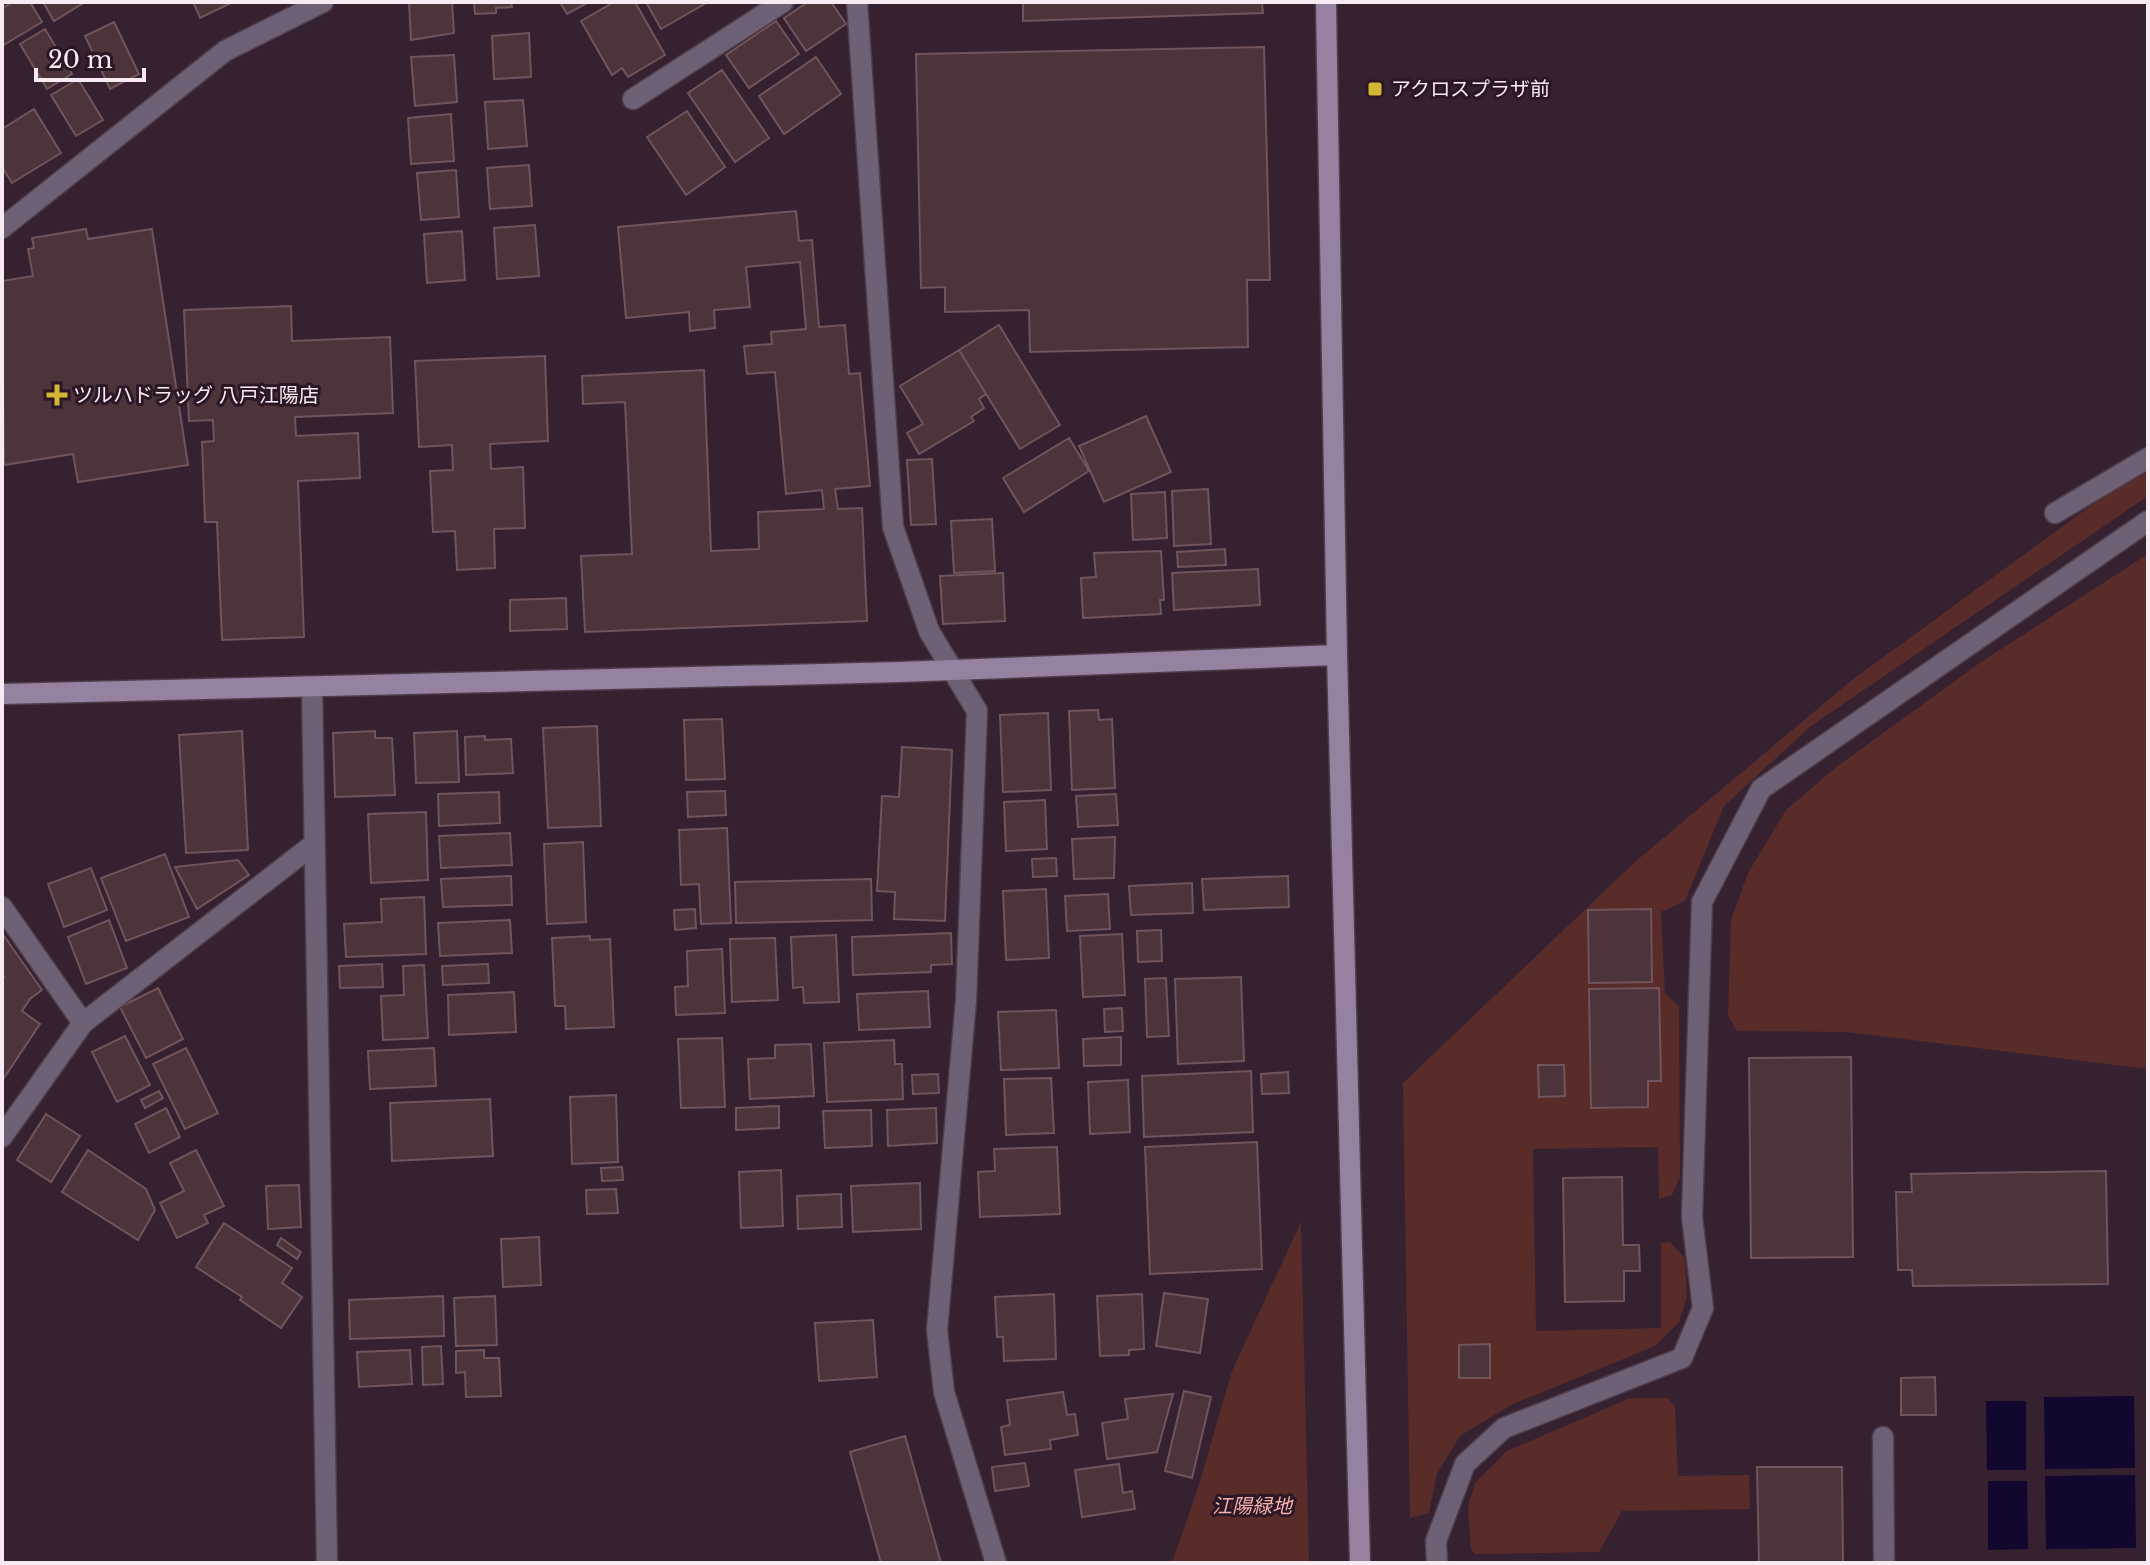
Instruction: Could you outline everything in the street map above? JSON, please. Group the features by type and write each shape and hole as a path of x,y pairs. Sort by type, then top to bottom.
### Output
{"street":[{"path":"2,228 225,51 323,2"},
{"path":"633,99 783,2"},
{"path":"857,2 893,527 929,631 977,711 966,1000 937,1330 944,1392 996,1563"},
{"path":"1326,2 1337,655 1360,1563"},
{"path":"2055,513 2148,458"},
{"path":"1437,1563 1436,1541 1465,1464 1504,1428 1682,1358 1703,1308 1692,1217 1702,902 1761,789 2148,521"},
{"path":"2,694 952,670 1337,655"},
{"path":"312,687 327,1563"},
{"path":"2,1137 83,1023 314,844"},
{"path":"2,907 83,1023"},
{"path":"1883,1437 1884,1563"}],"green space":[{"path":"2148,472 2148,496 1811,726 1724,806 1685,901 1661,912 1665,994 1679,1006 1680,1177 1672,1195 1659,1199 1658,1147 1533,1149 1536,1331 1661,1328 1661,1243 1670,1242 1685,1258 1687,1297 1679,1322 1655,1346 1511,1405 1460,1436 1437,1474 1429,1513 1410,1518 1403,1083 1636,861 1852,680 2100,499"},
{"path":"2148,554 2148,1069 1847,1032 1737,1031 1728,1016 1731,920 1748,873 1786,810 1835,768 1981,662"},
{"name":"江陽緑地","path":"1301,1222 1309,1563 1172,1563 1232,1371"},
{"path":"1630,1398 1668,1398 1675,1407 1678,1476 1749,1475 1750,1509 1622,1511 1599,1552 1475,1554 1471,1549 1468,1507 1475,1483 1507,1451"}],"shaded area":[{"path":"2134,1396 2135,1468 2045,1469 2044,1397"},
{"path":"1986,1401 2026,1401 2026,1470 1987,1470"},
{"path":"2135,1475 2136,1548 2046,1549 2045,1476"},
{"path":"1988,1481 2027,1481 2028,1549 1988,1550"}],"building":[{"path":"13,2 30,2 42,22 2,46 2,8"},
{"path":"43,2 85,2 54,21"},
{"path":"193,2 233,2 200,18"},
{"path":"409,2 452,2 454,33 411,40"},
{"path":"474,2 511,2 512,7 496,8 496,13 475,14"},
{"path":"560,2 589,2 567,14"},
{"path":"614,2 635,2 665,55 628,77 622,68 612,75 581,21"},
{"path":"646,2 708,2 661,29"},
{"path":"808,2 831,2 846,24 806,51 784,18"},
{"path":"1023,2 1262,2 1263,13 1023,21"},
{"path":"776,21 799,54 749,88 726,55"},
{"path":"114,22 139,74 110,89 85,36"},
{"path":"45,29 72,74 47,89 20,44"},
{"path":"529,33 531,77 494,79 492,36"},
{"path":"1264,47 1270,280 1247,280 1248,347 1030,352 1029,310 945,312 945,287 921,288 916,54"},
{"path":"454,55 457,102 415,106 411,57"},
{"path":"816,57 841,94 784,134 759,96"},
{"path":"722,70 769,138 735,162 688,93"},
{"path":"78,79 103,120 76,136 51,95"},
{"path":"523,100 527,146 488,149 485,102"},
{"path":"34,109 61,153 12,183 2,167 2,129"},
{"path":"687,111 725,167 686,195 647,137"},
{"path":"451,114 454,161 411,164 408,118"},
{"path":"529,165 532,206 490,209 487,168"},
{"path":"456,170 459,217 421,220 417,173"},
{"path":"796,211 799,241 812,240 819,327 845,325 849,374 860,373 870,486 835,489 838,509 862,508 867,621 585,632 581,556 632,554 625,402 583,404 582,376 704,370 711,551 759,549 758,512 824,509 822,490 786,494 775,372 747,374 744,346 772,344 771,332 806,329 800,262 746,267 750,307 714,310 715,328 690,331 689,312 626,318 618,227"},
{"path":"535,225 539,276 497,279 494,228"},
{"path":"86,229 88,239 152,229 188,465 78,482 73,454 4,465 2,281 33,276 28,249 34,248 32,238"},
{"path":"462,231 465,280 427,283 424,234"},
{"path":"291,306 292,341 390,337 393,413 295,417 296,436 358,433 360,478 298,481 304,637 222,640 217,522 205,522 202,442 214,441 213,420 189,421 184,310"},
{"path":"999,325 1060,425 1020,449 959,350"},
{"path":"959,350 986,394 979,399 984,408 971,417 974,421 919,454 907,433 923,424 900,386"},
{"path":"545,356 548,441 490,444 491,469 523,467 525,528 494,529 495,568 457,570 455,531 433,532 430,471 453,470 452,445 419,447 415,361"},
{"path":"1146,416 1171,472 1104,502 1079,446"},
{"path":"1069,438 1089,471 1024,512 1003,478"},
{"path":"932,459 936,524 911,525 907,460"},
{"path":"1208,489 1211,544 1174,546 1172,491"},
{"path":"1165,492 1167,538 1133,540 1131,494"},
{"path":"992,519 995,571 954,573 951,521"},
{"path":"1225,549 1226,565 1178,567 1177,552"},
{"path":"1161,551 1164,600 1160,600 1161,614 1083,618 1081,578 1096,577 1094,553"},
{"path":"1258,569 1260,605 1174,610 1172,573"},
{"path":"1003,573 1005,621 943,624 940,576"},
{"path":"566,598 567,629 510,631 510,600"},
{"path":"1098,710 1099,720 1112,719 1115,788 1072,790 1069,711"},
{"path":"1048,713 1051,790 1003,792 1000,715"},
{"path":"722,719 725,779 686,780 684,720"},
{"path":"597,726 601,826 548,828 543,728"},
{"path":"242,731 248,850 186,853 179,735"},
{"path":"375,731 375,738 392,738 395,795 335,797 333,733"},
{"path":"457,731 459,782 416,783 414,733"},
{"path":"485,736 485,740 511,739 513,773 466,775 465,737"},
{"path":"902,747 952,750 945,921 894,919 895,892 877,891 882,796 899,797"},
{"path":"725,791 726,815 688,817 687,792"},
{"path":"499,792 500,823 439,826 438,794"},
{"path":"1116,794 1118,825 1078,827 1076,796"},
{"path":"1045,800 1047,849 1006,851 1004,802"},
{"path":"426,812 428,880 371,883 368,814"},
{"path":"727,828 731,923 701,924 699,884 681,885 679,830"},
{"path":"510,833 512,865 441,868 439,836"},
{"path":"1115,837 1114,878 1074,879 1072,839"},
{"path":"583,842 586,922 547,924 544,844"},
{"path":"165,854 189,917 126,941 101,878"},
{"path":"1056,858 1057,876 1033,877 1032,859"},
{"path":"238,860 249,875 197,909 175,867"},
{"path":"91,868 107,910 64,927 48,884"},
{"path":"511,876 512,905 443,907 441,879"},
{"path":"1288,876 1289,907 1204,910 1202,879"},
{"path":"871,879 872,920 736,923 735,882"},
{"path":"1192,883 1193,913 1131,915 1129,886"},
{"path":"1046,889 1049,958 1006,960 1003,891"},
{"path":"1108,894 1110,929 1067,931 1065,896"},
{"path":"424,897 426,954 346,957 344,924 382,922 381,899"},
{"path":"695,909 696,928 675,930 674,910"},
{"path":"1651,909 1652,982 1589,983 1588,910"},
{"path":"109,920 127,968 86,984 68,937"},
{"path":"510,920 512,953 440,956 438,923"},
{"path":"1161,930 1162,961 1138,962 1137,931"},
{"path":"2,933 42,990 30,999 22,1011 40,1024 2,1081 2,976 5,978 2,974"},
{"path":"951,933 952,964 931,965 931,972 853,975 852,937"},
{"path":"1122,934 1125,995 1083,997 1080,936"},
{"path":"836,935 839,1002 804,1003 803,987 793,988 791,937"},
{"path":"590,936 590,940 610,939 614,1027 566,1029 565,1006 555,1006 552,938"},
{"path":"775,938 778,1000 732,1002 730,939"},
{"path":"722,949 725,1013 676,1015 675,987 688,986 687,951"},
{"path":"382,964 383,987 340,988 339,966"},
{"path":"488,964 489,983 443,985 442,966"},
{"path":"424,965 428,1038 383,1040 381,996 404,995 403,966"},
{"path":"1241,977 1244,1061 1178,1064 1175,979"},
{"path":"1166,978 1169,1036 1147,1037 1145,979"},
{"path":"158,988 183,1039 146,1058 120,1007"},
{"path":"1659,988 1661,1081 1648,1081 1648,1107 1591,1108 1589,989"},
{"path":"928,991 930,1027 859,1030 857,994"},
{"path":"514,992 516,1032 449,1035 448,995"},
{"path":"1122,1008 1123,1031 1105,1032 1104,1009"},
{"path":"1056,1010 1059,1068 1001,1070 998,1012"},
{"path":"125,1036 150,1085 117,1102 92,1052"},
{"path":"1121,1037 1121,1065 1084,1066 1083,1039"},
{"path":"722,1038 725,1107 681,1108 678,1039"},
{"path":"894,1040 895,1064 902,1064 903,1099 827,1102 824,1043"},
{"path":"811,1044 814,1096 750,1099 748,1059 775,1058 775,1045"},
{"path":"186,1048 218,1113 185,1129 153,1064"},
{"path":"434,1048 436,1086 370,1089 368,1051"},
{"path":"1851,1057 1853,1257 1751,1258 1749,1058"},
{"path":"1538,1065 1564,1065 1565,1096 1539,1097"},
{"path":"1251,1071 1253,1132 1144,1137 1142,1076"},
{"path":"1288,1072 1289,1093 1262,1094 1261,1074"},
{"path":"938,1074 939,1093 913,1094 912,1075"},
{"path":"1051,1078 1054,1133 1006,1135 1004,1079"},
{"path":"1128,1080 1130,1132 1090,1134 1088,1082"},
{"path":"159,1091 163,1098 145,1108 141,1100"},
{"path":"616,1095 618,1162 572,1164 570,1097"},
{"path":"490,1099 493,1156 392,1161 390,1103"},
{"path":"779,1106 779,1128 736,1130 736,1108"},
{"path":"166,1108 180,1137 149,1153 135,1124"},
{"path":"936,1108 937,1143 888,1146 887,1110"},
{"path":"871,1110 872,1146 825,1148 823,1111"},
{"path":"46,1114 80,1136 51,1182 17,1160"},
{"path":"1257,1142 1262,1269 1150,1274 1145,1147"},
{"path":"1057,1147 1060,1214 980,1217 978,1172 995,1171 994,1149"},
{"path":"88,1150 146,1189 155,1210 138,1240 62,1192"},
{"path":"196,1150 224,1206 204,1215 208,1223 177,1238 160,1203 184,1191 170,1163"},
{"path":"622,1167 623,1180 602,1181 601,1168"},
{"path":"781,1170 783,1226 741,1228 739,1172"},
{"path":"2106,1171 2108,1284 1913,1286 1912,1270 1898,1270 1896,1192 1912,1192 1911,1174"},
{"path":"1622,1177 1623,1245 1639,1245 1640,1271 1624,1271 1624,1301 1565,1302 1563,1178"},
{"path":"920,1183 921,1229 853,1232 851,1186"},
{"path":"299,1185 301,1227 268,1229 266,1186"},
{"path":"616,1189 618,1213 587,1214 586,1190"},
{"path":"841,1194 842,1227 798,1229 797,1196"},
{"path":"224,1223 292,1268 282,1283 302,1297 281,1328 240,1300 242,1297 196,1267"},
{"path":"539,1237 541,1285 503,1287 501,1239"},
{"path":"281,1238 301,1252 297,1259 277,1245"},
{"path":"1164,1293 1208,1299 1200,1353 1156,1346"},
{"path":"1054,1294 1056,1359 1004,1361 1003,1337 997,1337 995,1297"},
{"path":"1142,1294 1144,1349 1129,1350 1129,1355 1100,1356 1097,1296"},
{"path":"443,1296 444,1336 350,1339 349,1300"},
{"path":"495,1296 497,1345 456,1346 454,1298"},
{"path":"873,1320 877,1377 819,1381 815,1323"},
{"path":"1490,1344 1490,1378 1459,1378 1459,1345"},
{"path":"441,1346 443,1384 423,1385 422,1347"},
{"path":"410,1350 412,1384 359,1387 357,1352"},
{"path":"484,1350 484,1358 499,1358 501,1396 466,1397 465,1372 456,1373 456,1351"},
{"path":"1935,1377 1936,1415 1901,1415 1901,1378"},
{"path":"1184,1391 1211,1397 1192,1478 1165,1471"},
{"path":"1063,1392 1067,1415 1075,1414 1078,1435 1050,1440 1051,1449 1005,1455 1001,1427 1010,1425 1007,1400"},
{"path":"1173,1394 1157,1452 1107,1459 1102,1423 1128,1419 1125,1399"},
{"path":"905,1436 941,1563 881,1563 850,1452"},
{"path":"1025,1463 1029,1486 995,1491 992,1467"},
{"path":"1119,1464 1123,1493 1132,1491 1135,1509 1082,1517 1075,1470"},
{"path":"1757,1467 1842,1467 1843,1563 1759,1563"}],"place":[{"name":"アクロスプラザ前","path":"1375,89"},
{"name":"ツルハドラッグ 八戸江陽店","path":"57,395"}]}
